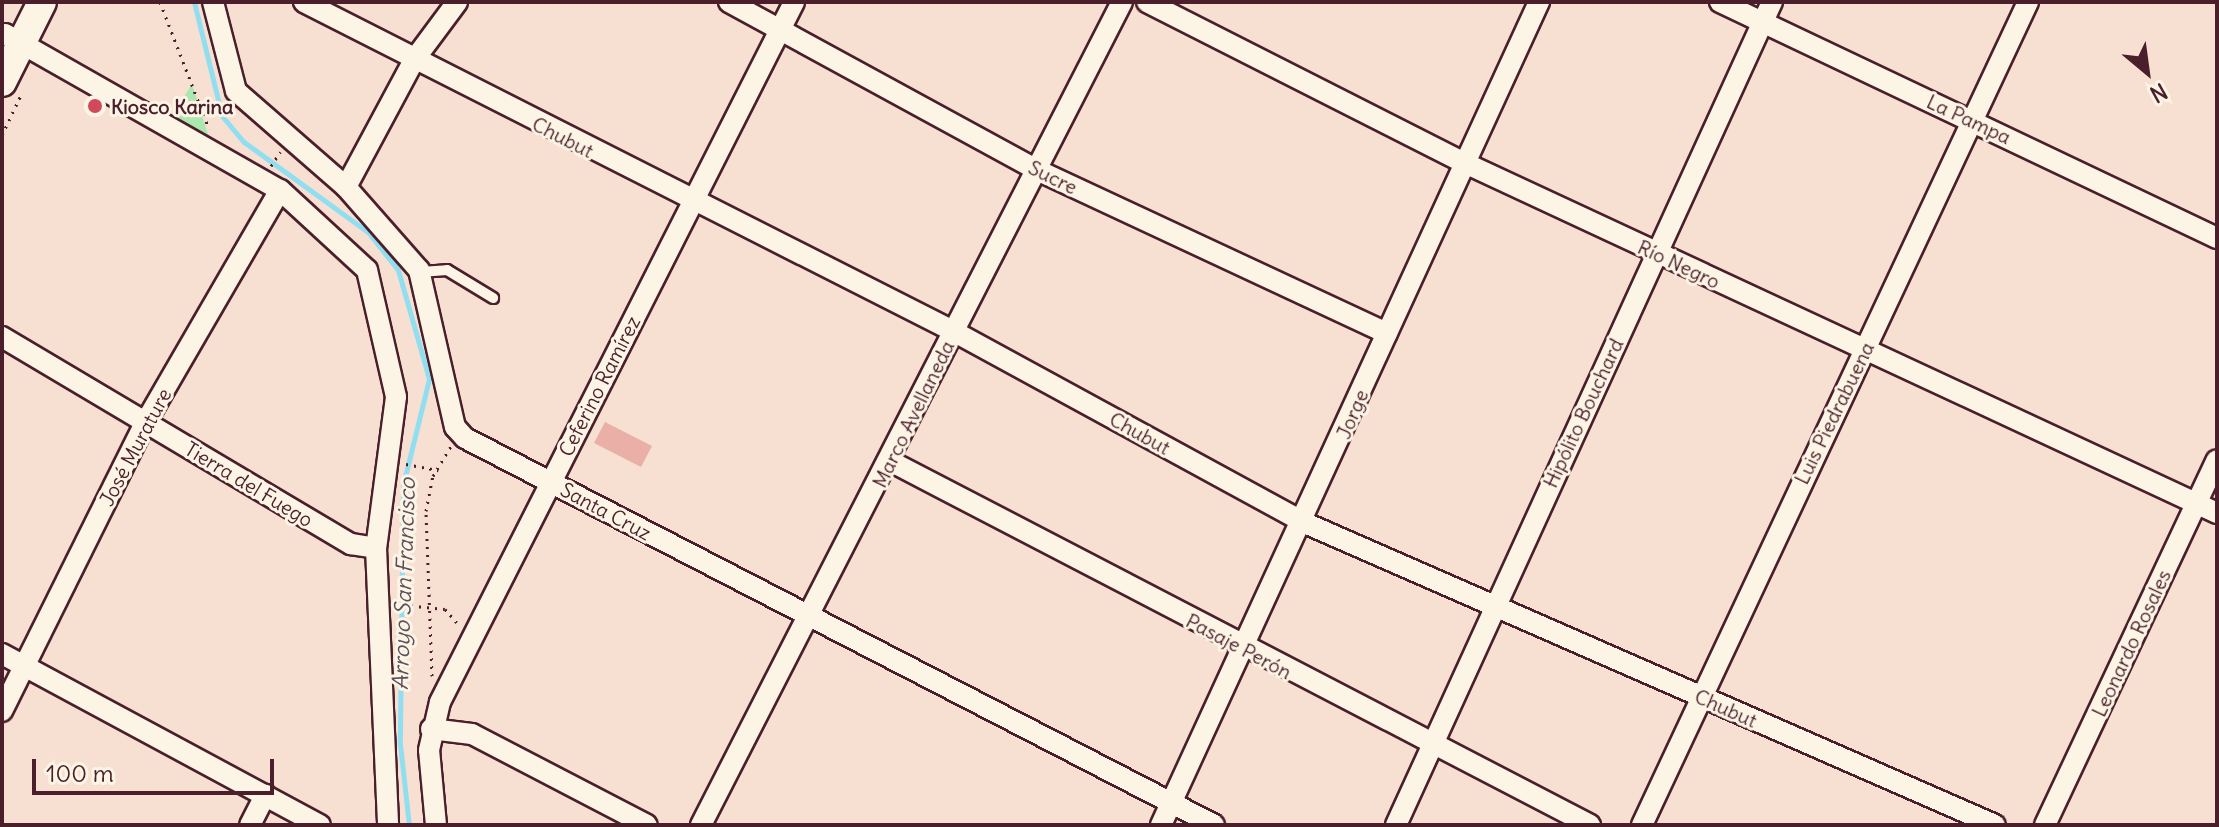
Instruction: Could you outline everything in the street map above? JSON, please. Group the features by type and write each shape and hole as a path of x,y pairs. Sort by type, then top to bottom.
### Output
{"main road":[{"path":"2,82 21,2"},
{"path":"10,38 42,2"}],"street":[{"name":"Santa Cruz","path":"213,2 236,91 346,187 420,272 455,427 550,481 809,617 1214,825"},
{"name":"Chubut","path":"304,2 692,204 953,331 1305,523 1995,825"},
{"path":"346,187 414,60 457,2"},
{"name":"Sucre","path":"729,2 1037,170 1387,333"},
{"name":"Ceferino Ramírez","path":"436,825 431,729 474,633 794,2"},
{"name":"Marco Avellaneda","path":"701,825 890,461 953,331 1122,2"},
{"name":"Río Negro","path":"1147,2 1467,164 2217,513"},
{"name":"Jorge","path":"1161,825 1305,523 1387,333 1539,2"},
{"name":"La Pampa","path":"1720,2 2217,238"},
{"name":"Hipólito Bouchard","path":"1396,825 1772,2"},
{"name":"Luis Piedrabuena","path":"1642,825 1698,696 2028,2"},
{"path":"10,38 280,190 359,259 372,283 396,397 376,548 388,825"},
{"name":"José Murature","path":"2,711 145,423 280,190"},
{"name":"Tierra del Fuego","path":"2,337 351,544 376,548"},
{"name":"Leonardo Rosales","path":"2045,825 2217,460"},
{"name":"Pasaje Perón","path":"890,461 1432,747 1590,825"},
{"path":"2,654 320,825"},
{"path":"431,729 472,734 647,825"},
{"path":"250,825 265,795"}],"lane":[{"path":"420,272 447,270 493,298"}],"path":[{"path":"160,2 212,138"},
{"path":"268,171 280,153"},
{"path":"386,460 438,470 426,511 432,605 432,694"},
{"path":"391,604 432,605 474,633"},
{"path":"438,681 445,668"}],"green space":[{"path":"192,84 209,137 173,114"}],"building":[{"path":"605,422 652,446 641,467 594,443"}],"waterway":[{"name":"Arroyo San Francisco","path":"194,2 222,116 244,142 368,232 398,270 429,379 403,485 400,744 409,825"}],"place":[{"name":"Kiosco Karina","path":"95,106"}]}
